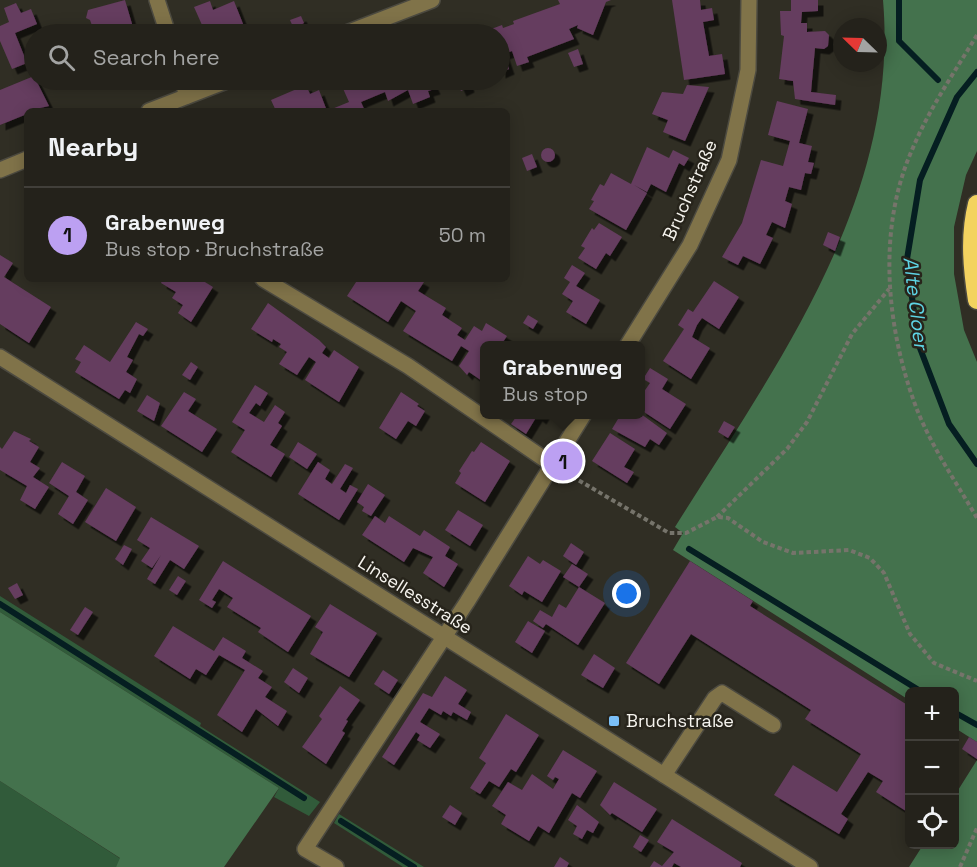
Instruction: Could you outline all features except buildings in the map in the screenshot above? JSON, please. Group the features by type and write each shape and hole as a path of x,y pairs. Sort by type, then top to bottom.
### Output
{"highway":[{"path":"977,204 973,222 972,269 977,300"}],"street":[{"path":"157,0 165,24"},
{"path":"370,24 432,0"},
{"name":"Bruchstraße","path":"630,341 690,245 729,160 748,70 749,0"},
{"path":"185,90 187,96"},
{"path":"157,108 203,90"},
{"path":"0,170 24,160"},
{"path":"268,282 408,366 480,415"},
{"name":"Linsellesstraße","path":"0,357 810,867"},
{"path":"486,419 553,465"},
{"path":"336,867 305,849 444,636 581,419"},
{"path":"664,775 715,698 722,693 773,725"}],"path":[{"path":"977,35 936,103 911,151 898,192 890,242 888,289 901,352 916,407 977,518"},
{"path":"553,465 669,533 686,533 717,517 787,449 807,422 852,334 888,289"},
{"path":"717,517 728,518 763,542 793,553 849,550 870,558 884,573 910,634 934,663 977,681"},
{"path":"960,867 977,828"}],"green space":[{"path":"883,0 977,0 977,151 966,175 954,227 954,274 964,330 977,362 977,742 959,731 959,687 905,687 905,697 673,550 683,533 675,527 789,343 823,278 851,212 872,144 883,72 887,72 887,18 883,18"},
{"path":"0,596 201,723 200,726 320,802 309,816 274,797 279,788 0,612"},
{"path":"0,612 279,788 224,867 116,867 120,858 0,781"},
{"path":"977,760 977,867 909,867 920,849 959,849 959,789"},
{"path":"0,781 121,859 116,867 0,867"},
{"path":"339,814 424,867 403,867 334,823"}],"waterway":[{"path":"899,0 899,41 938,80"},
{"name":"Alte Cloer","path":"977,72 957,97 920,180 907,259 918,343 949,424 977,464"},
{"path":"689,549 914,687"},
{"path":"0,604 304,798"},
{"path":"959,715 977,725"},
{"path":"341,821 414,867"}],"place":[{"name":"Grabenweg","path":"563,461"},
{"name":"Bruchstraße","path":"614,721"}]}
